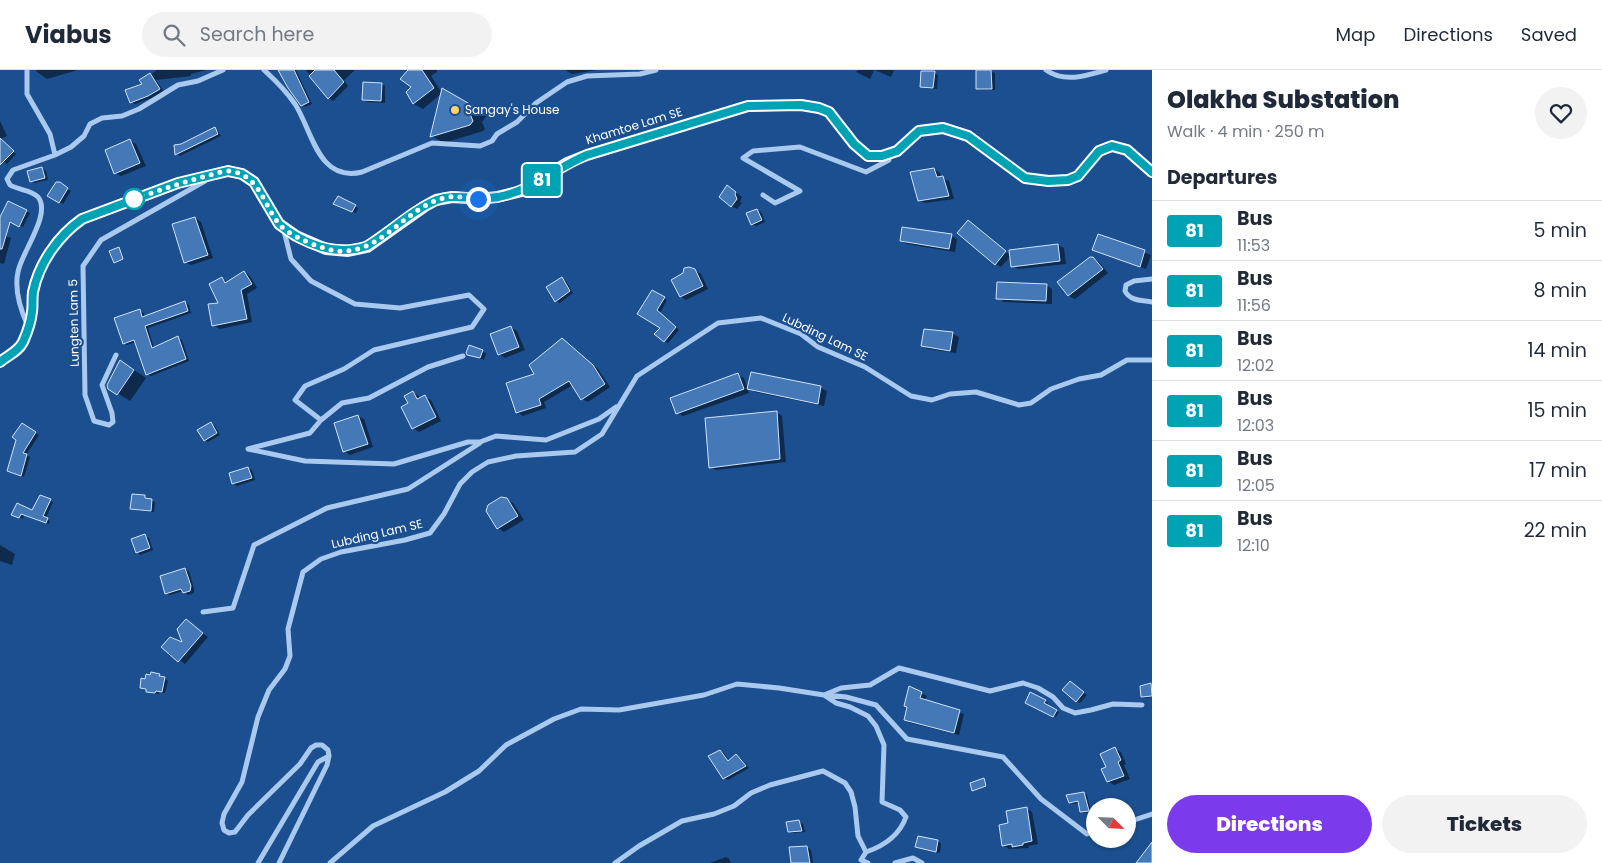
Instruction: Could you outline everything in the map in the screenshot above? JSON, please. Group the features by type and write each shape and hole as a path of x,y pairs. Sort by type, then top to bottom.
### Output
{"main road":[{"name":"Khamtoe Lam SE","path":"0,362 16,351 23,343 32,312 33,293 40,269 54,247 76,224 82,219 178,183 218,173 228,171 242,174 254,182 279,224 296,236 326,249 337,251 358,250 378,239 436,200 452,197 478,199 522,191 567,163 587,155 748,106 801,105 819,108 829,112 854,144 868,156 889,154"},
{"path":"889,154 897,151 919,131 943,128 968,136 1025,178 1048,181 1068,180 1078,176 1099,151 1112,146 1127,150 1152,172"}],"street":[{"path":"27,70 27,94 50,134 55,155"},
{"path":"28,327 19,304 18,271 41,218 42,205 35,194 12,187 8,179 13,170 55,155 71,147 84,136 90,124 102,118 122,116 139,109 178,85 198,81 224,70"},
{"path":"264,70 296,105 316,149 324,160 338,171 352,174 362,172 432,143 480,146 492,141 497,134 516,122 536,103 567,82 586,76 640,74 656,70"},
{"path":"1046,70 1064,78 1106,70"},
{"path":"763,195 775,203 800,191 743,158 753,151 800,147 866,172 889,160 889,154"},
{"name":"Lungten Lam 5","path":"116,355 102,385 112,413 113,422 109,426 94,421 85,395 83,266 102,240 218,173"},
{"path":"284,228 291,259 311,281 355,304 400,308 469,295 484,309 472,326 374,350 344,369 305,386 295,400 321,420"},
{"path":"1152,279 1134,281 1126,285 1125,291 1128,296 1134,299 1152,302"},
{"name":"Lubding Lam SE","path":"329,756 328,750 322,745 316,745 311,748 300,764 248,815 235,832 229,833 224,830 222,823 224,814 242,782 258,717 270,690 285,669 290,656 288,629 303,572 321,559 341,552 405,540 430,533 444,514 460,484 472,472 488,462 516,456 575,452 602,434 637,376 718,323 760,318 801,334 818,347 865,367 911,396 932,400 950,394 976,392 1019,405 1030,402 1051,389 1079,379 1101,375 1127,360 1152,360"},
{"path":"464,356 428,367 369,398 342,403 321,420 310,433 248,449 305,462 394,464 468,442 480,442"},
{"path":"203,612 233,608 254,545 327,508 408,489 480,442 496,436 546,440 598,418 619,405"},
{"path":"824,695 841,688 870,685 898,668 990,691 1023,683 1038,688 1053,697 1064,708 1075,713 1113,704 1142,705"},
{"path":"330,863 373,826 445,792 479,771 506,745 554,719 581,709 619,710 704,695 736,684 846,697 876,705 907,739 1003,757 1041,799 1086,833"},
{"path":"824,695 836,703 850,707 868,716 876,726 884,745 881,784 882,802 900,810 906,817 902,828 889,840 866,852 861,860 868,863"},
{"path":"258,863 318,762 329,756"},
{"path":"280,863 327,765 329,756"},
{"path":"616,863 639,846 682,821 714,814 734,806 751,793 770,785 823,771 845,783 851,792 855,807 858,836 866,852"},
{"path":"1136,819 1152,814"},
{"path":"895,863 913,858 922,863"}],"building":[{"path":"278,70 294,70 309,102 301,106"},
{"path":"315,70 334,70 344,82 328,99 309,76"},
{"path":"408,70 422,70 434,88 413,104 406,92 411,87 400,79"},
{"path":"976,70 991,70 992,89 976,89"},
{"path":"921,71 935,71 933,88 920,87"},
{"path":"150,73 160,89 130,103 125,90 142,84 139,80"},
{"path":"363,82 382,83 381,101 362,100"},
{"name":"Sangay's House","path":"442,88 475,107 470,114 473,121 470,125 430,137"},
{"path":"215,127 218,134 175,155 174,145 181,144"},
{"path":"0,138 14,151 0,165"},
{"path":"130,139 140,163 114,174 105,150"},
{"path":"42,167 45,178 30,182 27,171"},
{"path":"934,168 937,177 943,176 949,196 918,201 910,172"},
{"path":"56,182 60,182 68,188 59,203 47,196"},
{"path":"727,185 736,192 737,199 731,207 719,197"},
{"path":"338,196 356,205 352,212 333,204"},
{"path":"8,201 27,210 19,227 10,222 2,249 0,249 0,217"},
{"path":"757,209 762,220 751,225 746,213"},
{"path":"195,217 208,255 184,263 172,224"},
{"path":"968,220 1006,251 995,265 957,233"},
{"path":"902,227 952,234 949,249 900,241"},
{"path":"1098,234 1145,250 1140,267 1092,250"},
{"path":"1058,244 1060,261 1011,267 1009,250"},
{"path":"119,247 123,259 114,263 109,251"},
{"path":"1090,257 1093,257 1103,269 1068,296 1057,282"},
{"path":"684,268 695,269 703,286 680,297 671,280 683,273"},
{"path":"244,271 252,284 241,290 247,319 212,326 208,304 218,303 209,284 222,277 225,283"},
{"path":"562,277 570,291 555,302 546,287"},
{"path":"997,282 1047,284 1046,301 996,299"},
{"path":"652,290 665,297 657,310 676,327 664,342 654,334 660,328 637,314"},
{"path":"185,301 188,311 145,326 152,348 178,336 186,359 146,375 134,340 123,344 114,318 140,309 142,317"},
{"path":"511,326 519,347 498,355 490,334"},
{"path":"924,329 953,332 950,351 921,346"},
{"path":"562,338 593,365 605,384 581,400 569,381 539,399 541,405 516,413 506,383 534,374 529,365"},
{"path":"469,345 483,350 480,358 467,355"},
{"path":"120,360 134,370 117,395 108,389 107,385"},
{"path":"751,372 821,386 818,404 747,389"},
{"path":"738,373 744,389 676,414 670,398"},
{"path":"413,391 417,399 425,395 436,417 412,429 401,407 408,403 404,396"},
{"path":"777,411 780,459 709,468 705,418"},
{"path":"358,415 368,444 343,452 334,423"},
{"path":"211,422 217,433 204,441 197,430"},
{"path":"22,423 36,432 23,453 27,454 21,476 7,471 16,440 12,437"},
{"path":"248,467 252,478 232,484 229,473"},
{"path":"132,494 145,495 145,498 152,499 151,511 130,509"},
{"path":"40,495 51,499 43,516 48,518 46,523 21,514 19,518 11,515 17,503 32,510"},
{"path":"501,497 507,498 518,516 497,529 486,511 488,505"},
{"path":"145,534 150,548 136,553 131,539"},
{"path":"185,568 191,586 190,591 183,593 181,589 165,594 160,576"},
{"path":"186,619 203,633 178,662 161,647 170,637 182,642 177,629"},
{"path":"151,672 165,677 162,692 146,692 146,689 140,688 141,678 145,679 146,674 150,675"},
{"path":"1070,681 1084,692 1076,702 1062,690"},
{"path":"1151,683 1152,696 1141,697 1140,686"},
{"path":"909,686 922,692 920,698 960,710 954,733 904,720 907,707 904,706"},
{"path":"1030,692 1046,700 1044,703 1057,710 1053,717 1025,703"},
{"path":"1115,747 1121,760 1118,762 1124,776 1107,782 1101,769 1106,767 1100,754"},
{"path":"720,750 728,761 736,754 746,766 723,779 708,756"},
{"path":"984,778 986,786 972,791 970,783"},
{"path":"1084,792 1086,811 1080,812 1078,801 1069,803 1066,795"},
{"path":"1027,807 1032,841 1012,847 1012,844 1002,846 999,825 1008,823 1006,811"},
{"path":"799,820 802,831 788,832 786,822"},
{"path":"918,836 938,840 936,852 915,847"},
{"path":"1152,842 1152,863 1136,863"},
{"path":"807,846 810,863 791,863 789,847"}],"bus line":[{"name":"81","path":"0,362 16,351 23,343 32,312 33,293 40,269 67,231 82,219 124,202 178,183 228,171 242,174 254,182 279,224 284,228 315,245 337,251 358,250 367,246 436,200 452,197 478,199 522,191 567,163 587,155 748,106 801,105 829,112 854,144 868,156 882,156 897,151 919,131 943,128 968,136 1025,178 1048,181 1068,180 1078,176 1099,151 1112,146 1127,150 1152,172"}],"place":[{"name":"Sangay's House","path":"455,110"}],"route":[{"path":"134,199 178,183 218,173 228,171 242,174 254,182 279,224 296,236 315,245 337,251 348,251 358,250 367,246 436,200 452,197 478,199"}]}
